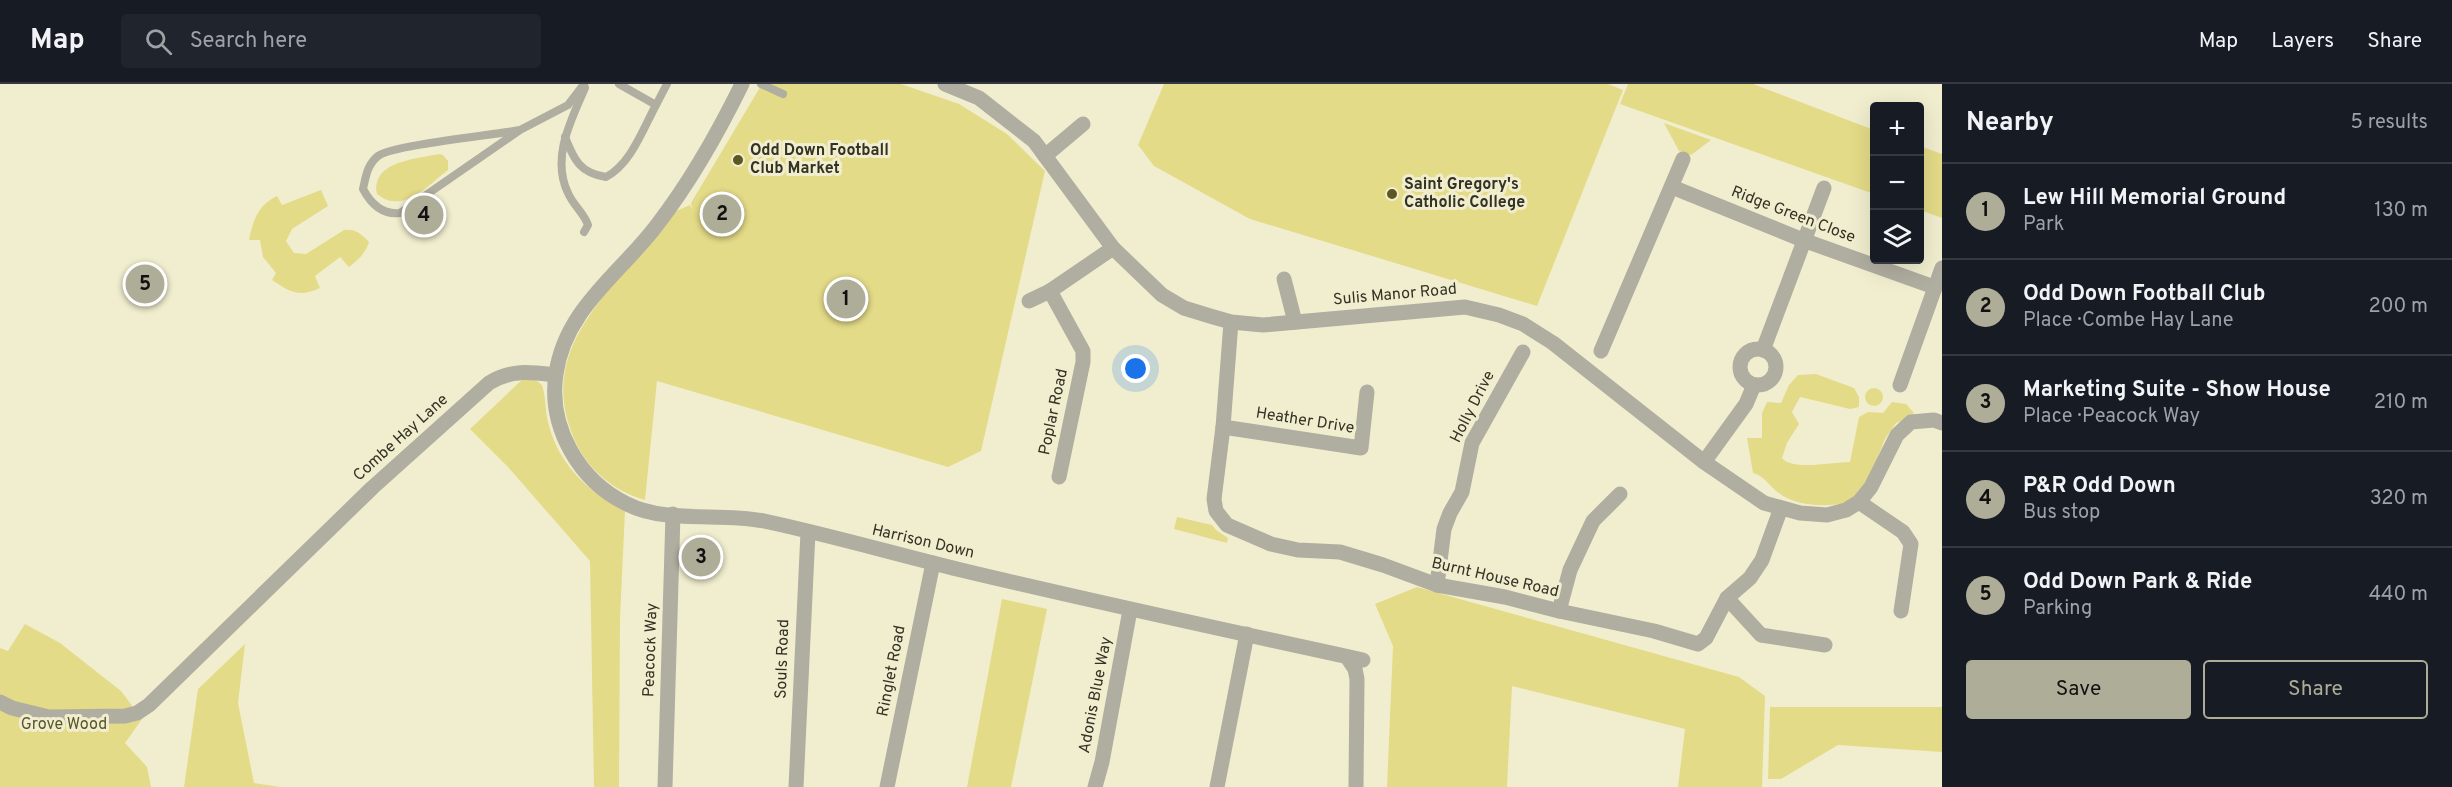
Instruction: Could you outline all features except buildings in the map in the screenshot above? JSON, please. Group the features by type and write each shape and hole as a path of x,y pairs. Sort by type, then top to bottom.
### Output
{"street":[{"path":"555,375 573,322 591,297 655,228 723,123 742,84"},
{"name":"Sulis Manor Road","path":"945,84 979,98 1034,141 1113,248 1162,296 1184,308 1231,322 1263,325 1465,307 1499,315 1523,324 1552,343 1704,462 1764,502 1800,513 1827,515 1846,510 1859,502"},
{"path":"1045,156 1083,124"},
{"path":"1601,351 1683,159"},
{"name":"Ridge Green Close","path":"1672,187 1803,240 1934,287"},
{"path":"1763,350 1824,188"},
{"path":"1029,300 1050,291 1113,248"},
{"path":"1900,385 1942,268"},
{"path":"1284,279 1295,321"},
{"name":"Poplar Road","path":"1050,291 1083,351 1083,362 1059,477"},
{"name":"Burnt House Road","path":"1231,322 1223,427 1214,499 1216,511 1227,525 1271,544 1298,550 1340,552 1437,585 1505,597 1654,631 1698,644 1706,638 1727,598 1750,578 1762,560 1781,508"},
{"path":"1752,350 1763,350 1772,356 1775,372 1769,381 1754,385 1741,374 1740,362 1742,357 1752,350"},
{"name":"Holly Drive","path":"1437,585 1444,529 1462,492 1472,443 1523,352"},
{"name":"Combe Hay Lane","path":"0,702 12,708 49,717 124,716 137,713 148,705 372,488 489,382 500,376 519,372 555,375"},
{"name":"Harrison Down","path":"555,375 555,399 566,444 591,479 628,505 653,513 762,520 1130,610 1363,660"},
{"path":"1704,462 1746,404 1754,385"},
{"name":"Heather Drive","path":"1223,427 1361,448 1367,392"},
{"path":"1901,611 1911,543 1903,532 1859,502 1871,487 1897,435 1911,422 1934,420 1942,423"},
{"path":"1559,611 1570,570 1593,520 1620,494"},
{"name":"Peacock Way","path":"665,787 673,514"},
{"name":"Souls Road","path":"796,787 808,532"},
{"name":"Ringlet Road","path":"887,787 933,563"},
{"path":"1727,598 1761,635 1825,645"},
{"name":"Adonis Blue Way","path":"1095,787 1102,762 1130,610"},
{"path":"1217,787 1247,634"},
{"path":"1347,657 1355,669 1357,679 1356,787"}],"lane":[{"path":"520,130 416,146 380,154 367,168 363,189 370,203 384,212 400,213 520,130 568,105 586,84"},
{"path":"584,232 588,225 572,201 564,181 561,157 565,137 586,84"},
{"path":"620,84 656,105"},
{"path":"565,137 575,162 585,171 606,177 615,172 628,156 667,84"},
{"path":"761,84 783,94"}],"green space":[{"path":"762,84 901,84 959,104 1007,134 1045,171 981,451 948,467 657,381 645,500 604,479 588,463 576,443 567,418 563,395 570,352 591,313 622,274 676,211 690,205 692,209 691,203"},
{"name":"Saint Gregory's Catholic College","path":"1164,84 1608,84 1623,90 1537,306 1250,219 1154,166 1138,145"},
{"path":"1628,84 1753,84 1870,128 1870,193 1620,104"},
{"path":"1664,123 1711,140 1691,155 1679,151"},
{"path":"1924,147 1942,154 1942,218 1924,211"},
{"path":"439,154 448,161 448,170 414,196 396,201 387,200 377,194 377,183 388,168 408,160"},
{"path":"321,190 328,206 292,229 286,241 294,253 306,254 344,230 358,233 369,242 368,246 349,267 340,257 315,276 320,288 306,293 295,292 272,280 276,273 263,257 260,240 249,240 257,214 265,204 277,196 282,205"},
{"path":"1816,374 1854,388 1859,397 1859,407 1850,409 1800,397 1792,412 1799,424 1787,443 1782,458 1787,462 1813,465 1850,462 1859,417 1868,412 1883,413 1892,402 1906,404 1914,413 1907,419 1896,423 1885,439 1870,476 1849,503 1820,505 1800,503 1783,496 1763,478 1753,473 1747,438 1762,438 1762,413 1767,402 1781,403 1789,385 1798,375"},
{"path":"524,378 536,380 542,385 553,437 567,464 587,486 625,511 620,619 619,787 594,787 590,561 508,467 470,429"},
{"path":"1874,388 1880,391 1883,397 1880,403 1874,406 1868,403 1865,397 1868,391"},
{"path":"1177,517 1212,525 1228,538 1227,543 1174,529"},
{"path":"1417,587 1739,677 1765,696 1762,787 1678,787 1685,729 1512,686 1507,787 1387,787 1393,646 1375,604"},
{"path":"1002,599 1047,609 1011,787 967,787"},
{"name":"Grove Wood","path":"25,624 60,643 121,691 142,719 125,743 147,767 151,787 0,787 0,648 8,651"},
{"path":"245,644 238,703 254,783 280,787 184,787 198,689"},
{"path":"1770,707 1942,707 1942,752 1838,745 1781,779 1768,779"}],"place":[{"name":"Odd Down Football Club Market","path":"738,160"},
{"name":"Saint Gregory's Catholic College","path":"1392,194"},
{"name":"Odd Down Football Club","path":"722,214"},
{"name":"P&R Odd Down","path":"424,215"},
{"name":"Odd Down Park & Ride","path":"145,284"},
{"name":"Lew Hill Memorial Ground","path":"846,299"},
{"name":"Marketing Suite - Show House","path":"701,557"}]}
